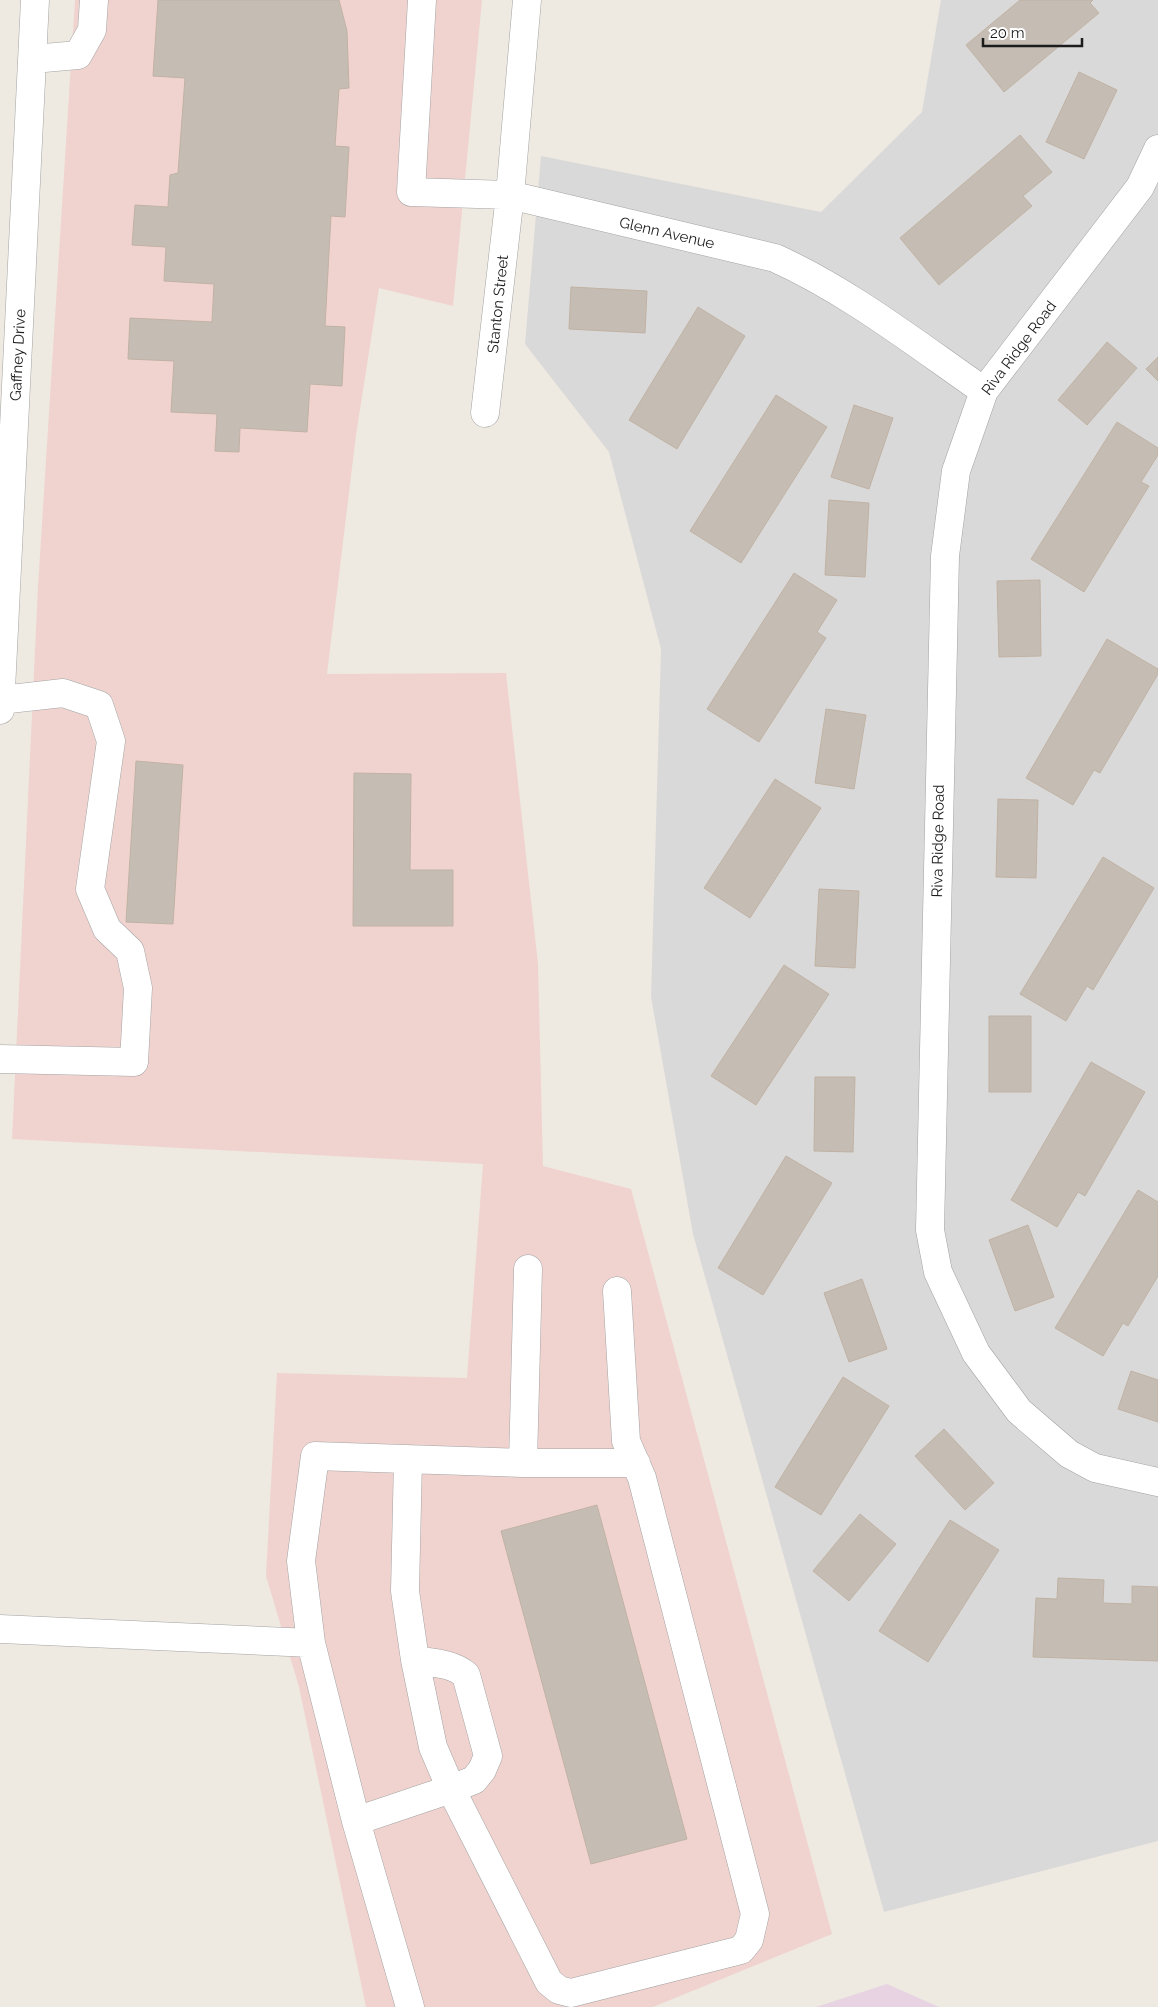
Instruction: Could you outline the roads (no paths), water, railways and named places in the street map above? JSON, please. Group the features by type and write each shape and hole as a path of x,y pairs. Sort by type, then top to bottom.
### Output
{"street":[{"name":"Gaffney Drive","path":"0,710 11,295 32,59 35,0"},
{"path":"32,59 78,55 92,30 94,0"},
{"name":"Glenn Avenue","path":"422,0 410,192 510,195 775,258 808,273 859,304 984,391"},
{"path":"510,195 527,0"},
{"name":"Riva Ridge Road","path":"1158,149 1140,187 984,391 956,471 944,556 930,1230 938,1272 976,1353 1019,1411 1069,1454 1095,1468 1158,1482"},
{"name":"Stanton Street","path":"486,413 510,195"},
{"path":"0,700 63,693 100,705 111,741 90,888 107,929 130,951 138,988 134,1062 0,1059"},
{"path":"523,1463 528,1270"},
{"path":"408,1460 405,1591 415,1660 433,1747 451,1789 549,1982 560,1990 571,1993 741,1950 749,1940 755,1914 642,1478 626,1441 617,1291"},
{"path":"410,2007 356,1821 311,1643 301,1561 315,1456 523,1463 636,1463"},
{"path":"0,1630 311,1643"},
{"path":"356,1821 474,1780 482,1770 488,1756 466,1675 458,1668 415,1660"}]}
